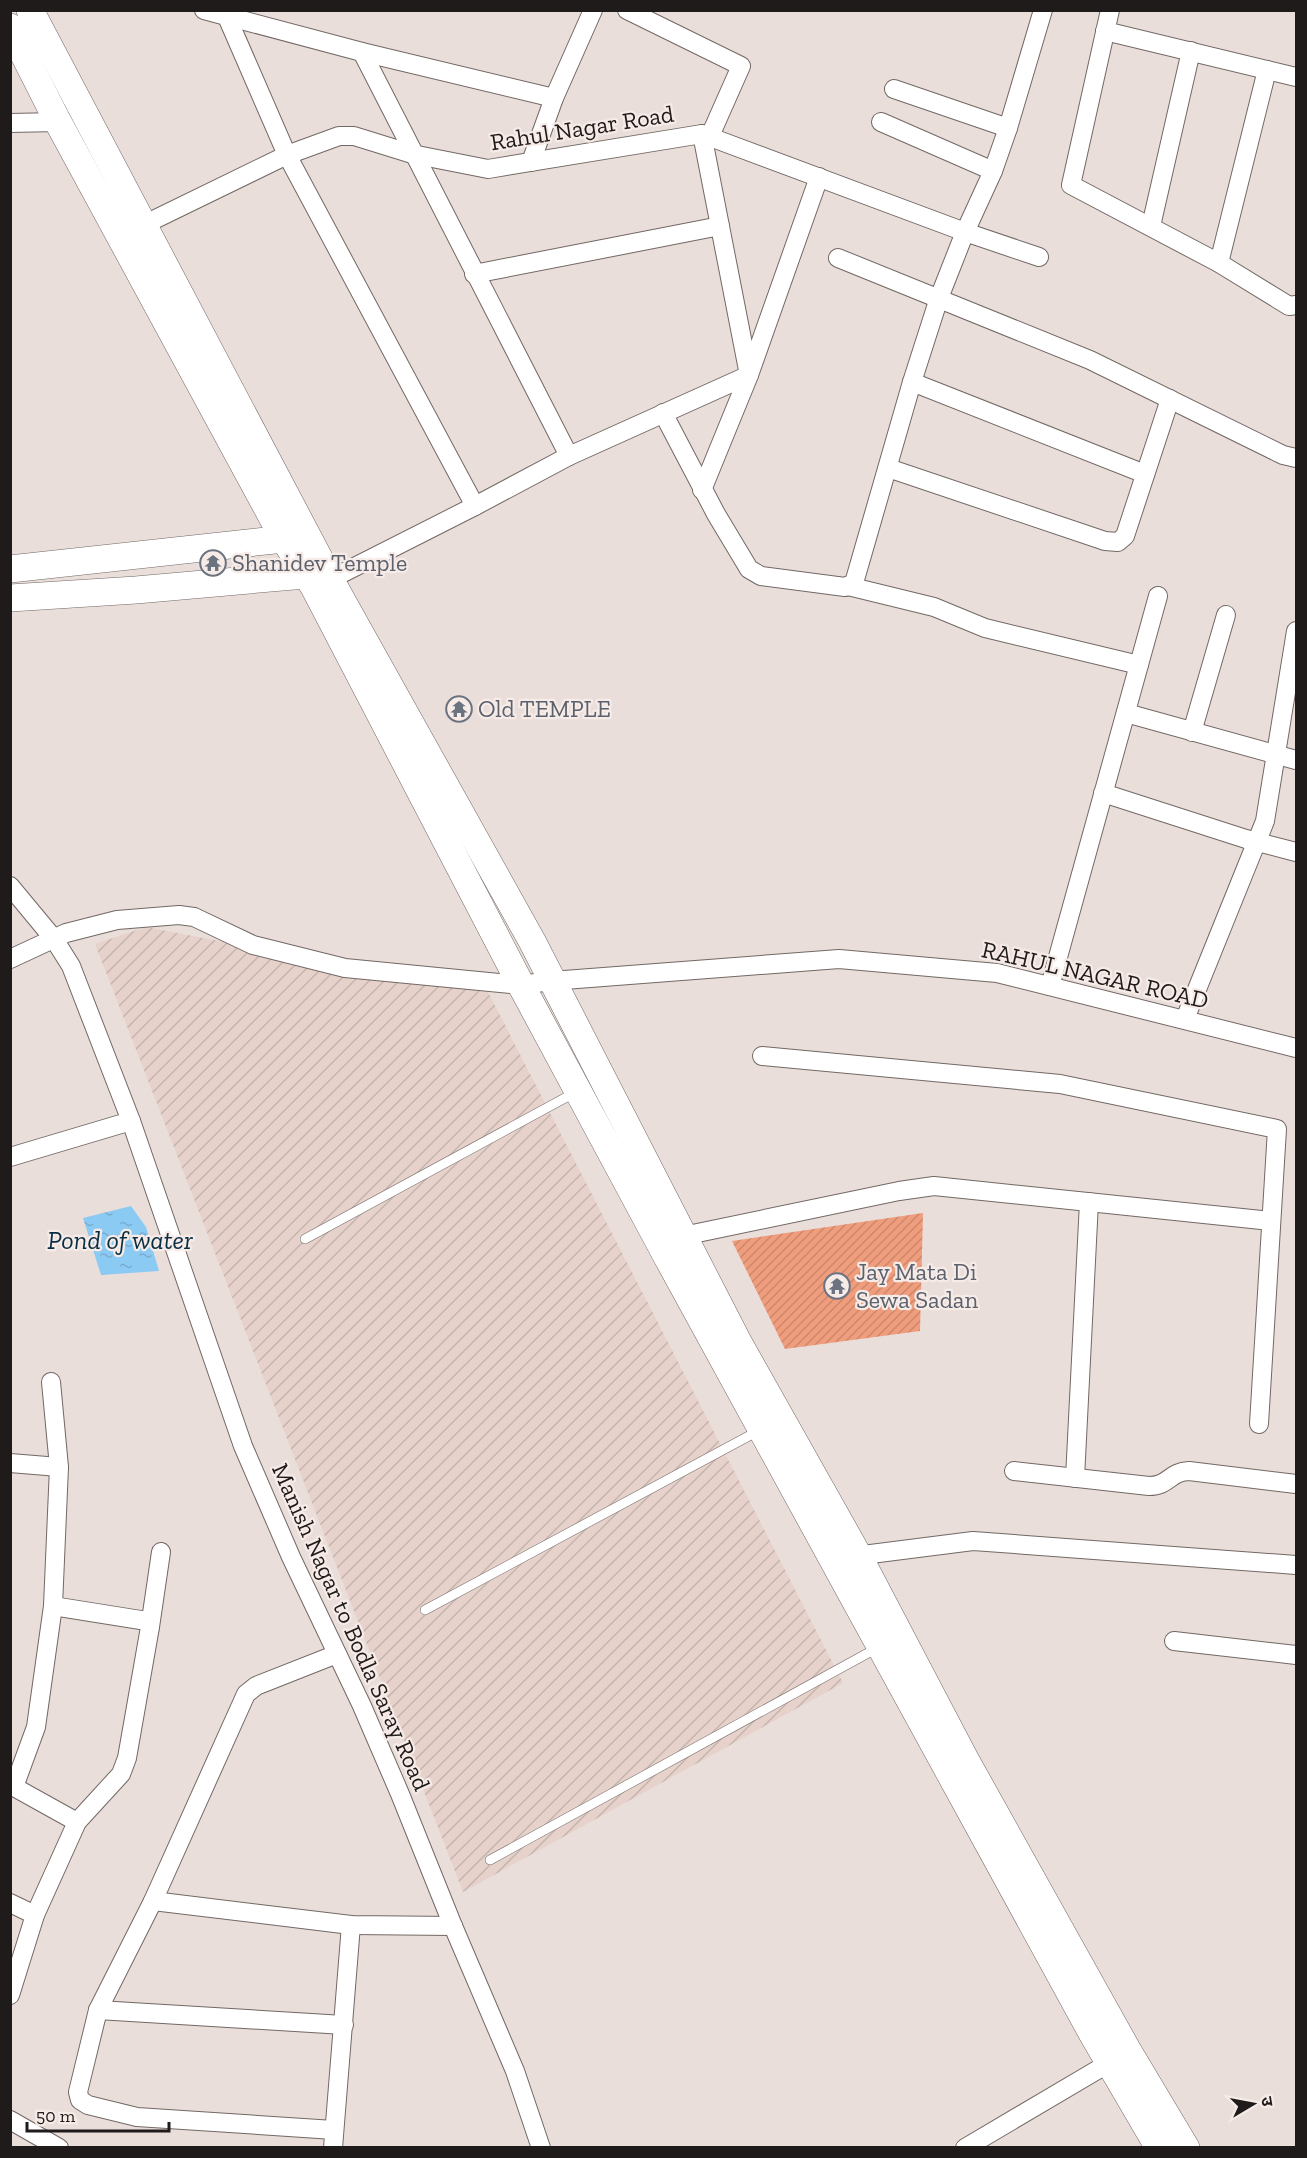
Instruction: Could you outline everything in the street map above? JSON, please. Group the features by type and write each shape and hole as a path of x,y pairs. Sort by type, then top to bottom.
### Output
{"main road":[{"path":"30,10 144,225 316,580 521,985 762,1429 846,1558 965,1759 1128,2050 1186,2148"},
{"path":"10,27 58,122 284,539 316,580 532,941 846,1558 881,1646 1109,2063 1159,2148"},
{"path":"10,569 284,539"},
{"path":"10,598 316,580"}],"street":[{"path":"204,10 362,52 554,98"},
{"path":"627,10 741,66 706,135 720,226 749,375"},
{"path":"848,586 857,580 912,382 939,298 965,232 993,171 1043,10"},
{"path":"1110,10 1071,185 1219,263 1289,306 1296,305"},
{"path":"531,162 554,98 591,11"},
{"path":"227,17 287,155 474,506"},
{"path":"1106,31 1296,77"},
{"path":"1151,226 1191,51"},
{"path":"362,52 412,154 569,456"},
{"path":"1219,263 1267,70"},
{"path":"894,89 1008,128"},
{"path":"10,123 58,122"},
{"path":"881,122 993,171"},
{"name":"Rahul Nagar Road","path":"119,234 144,225 287,155 339,136 354,136 412,154 488,169 706,135 965,232 1039,257"},
{"path":"702,490 749,375 819,177"},
{"path":"474,273 720,226"},
{"path":"838,258 1090,360 1283,455 1296,458"},
{"path":"316,580 474,506 569,456 749,375"},
{"path":"912,382 1145,474"},
{"path":"888,468 1112,543 1122,540 1125,536 1170,399"},
{"path":"663,413 702,490 745,564 752,572 761,576 848,586 934,607 985,628 1139,665"},
{"path":"1050,986 1158,596"},
{"path":"1192,732 1226,615"},
{"path":"1185,1019 1258,843 1270,799 1296,631"},
{"path":"1126,713 1296,760"},
{"path":"1103,793 1258,843 1296,852"},
{"name":"Manish Nagar to Bodla Saray Road","path":"10,886 60,936 131,1121 243,1446 291,1557 400,1794 515,2071 541,2148"},
{"name":"RAHUL NAGAR ROAD","path":"10,959 60,936 117,920 179,915 194,917 253,945 345,968 521,985 839,959 997,972 1296,1048"},
{"path":"762,1056 1060,1084 1277,1129 1260,1424"},
{"path":"10,1157 131,1121"},
{"path":"683,1236 919,1187 934,1186 1271,1221"},
{"path":"1076,1478 1089,1202"},
{"path":"51,1382 58,1467 53,1606 36,1727 12,1787 77,1822"},
{"path":"10,1463 58,1467"},
{"path":"1014,1471 1157,1486 1176,1473 1189,1471 1296,1484"},
{"path":"846,1558 973,1541 1296,1565"},
{"path":"10,1995 35,1915 77,1822 121,1774 127,1758 161,1552"},
{"path":"53,1606 147,1621 150,1627"},
{"path":"1174,1641 1296,1654"},
{"path":"337,1654 256,1686 246,1694 153,1901 98,2010 78,2092 80,2100 88,2105 137,2117 334,2139 351,1924"},
{"path":"153,1901 351,1924 453,1926"},
{"path":"10,1904 35,1915"},
{"path":"98,2010 344,2025"},
{"path":"965,2148 1109,2063"},
{"path":"10,2120 59,2148"}],"lane":[{"path":"305,1239 578,1090"},
{"path":"425,1610 762,1429"},
{"path":"490,1860 881,1646"}],"shaded area":[{"path":"146,927 488,992 843,1683 463,1892 95,944"}],"water":[{"name":"Pond of water","path":"131,1206 146,1227 159,1271 101,1275 83,1218"}],"building":[{"name":"Jay Mata Di Sewa Sadan","path":"923,1213 920,1331 785,1349 732,1241"}],"place":[{"name":"Shanidev Temple","path":"213,563"},
{"name":"Old TEMPLE","path":"459,709"},
{"name":"Jay Mata Di Sewa Sadan","path":"837,1286"}]}
